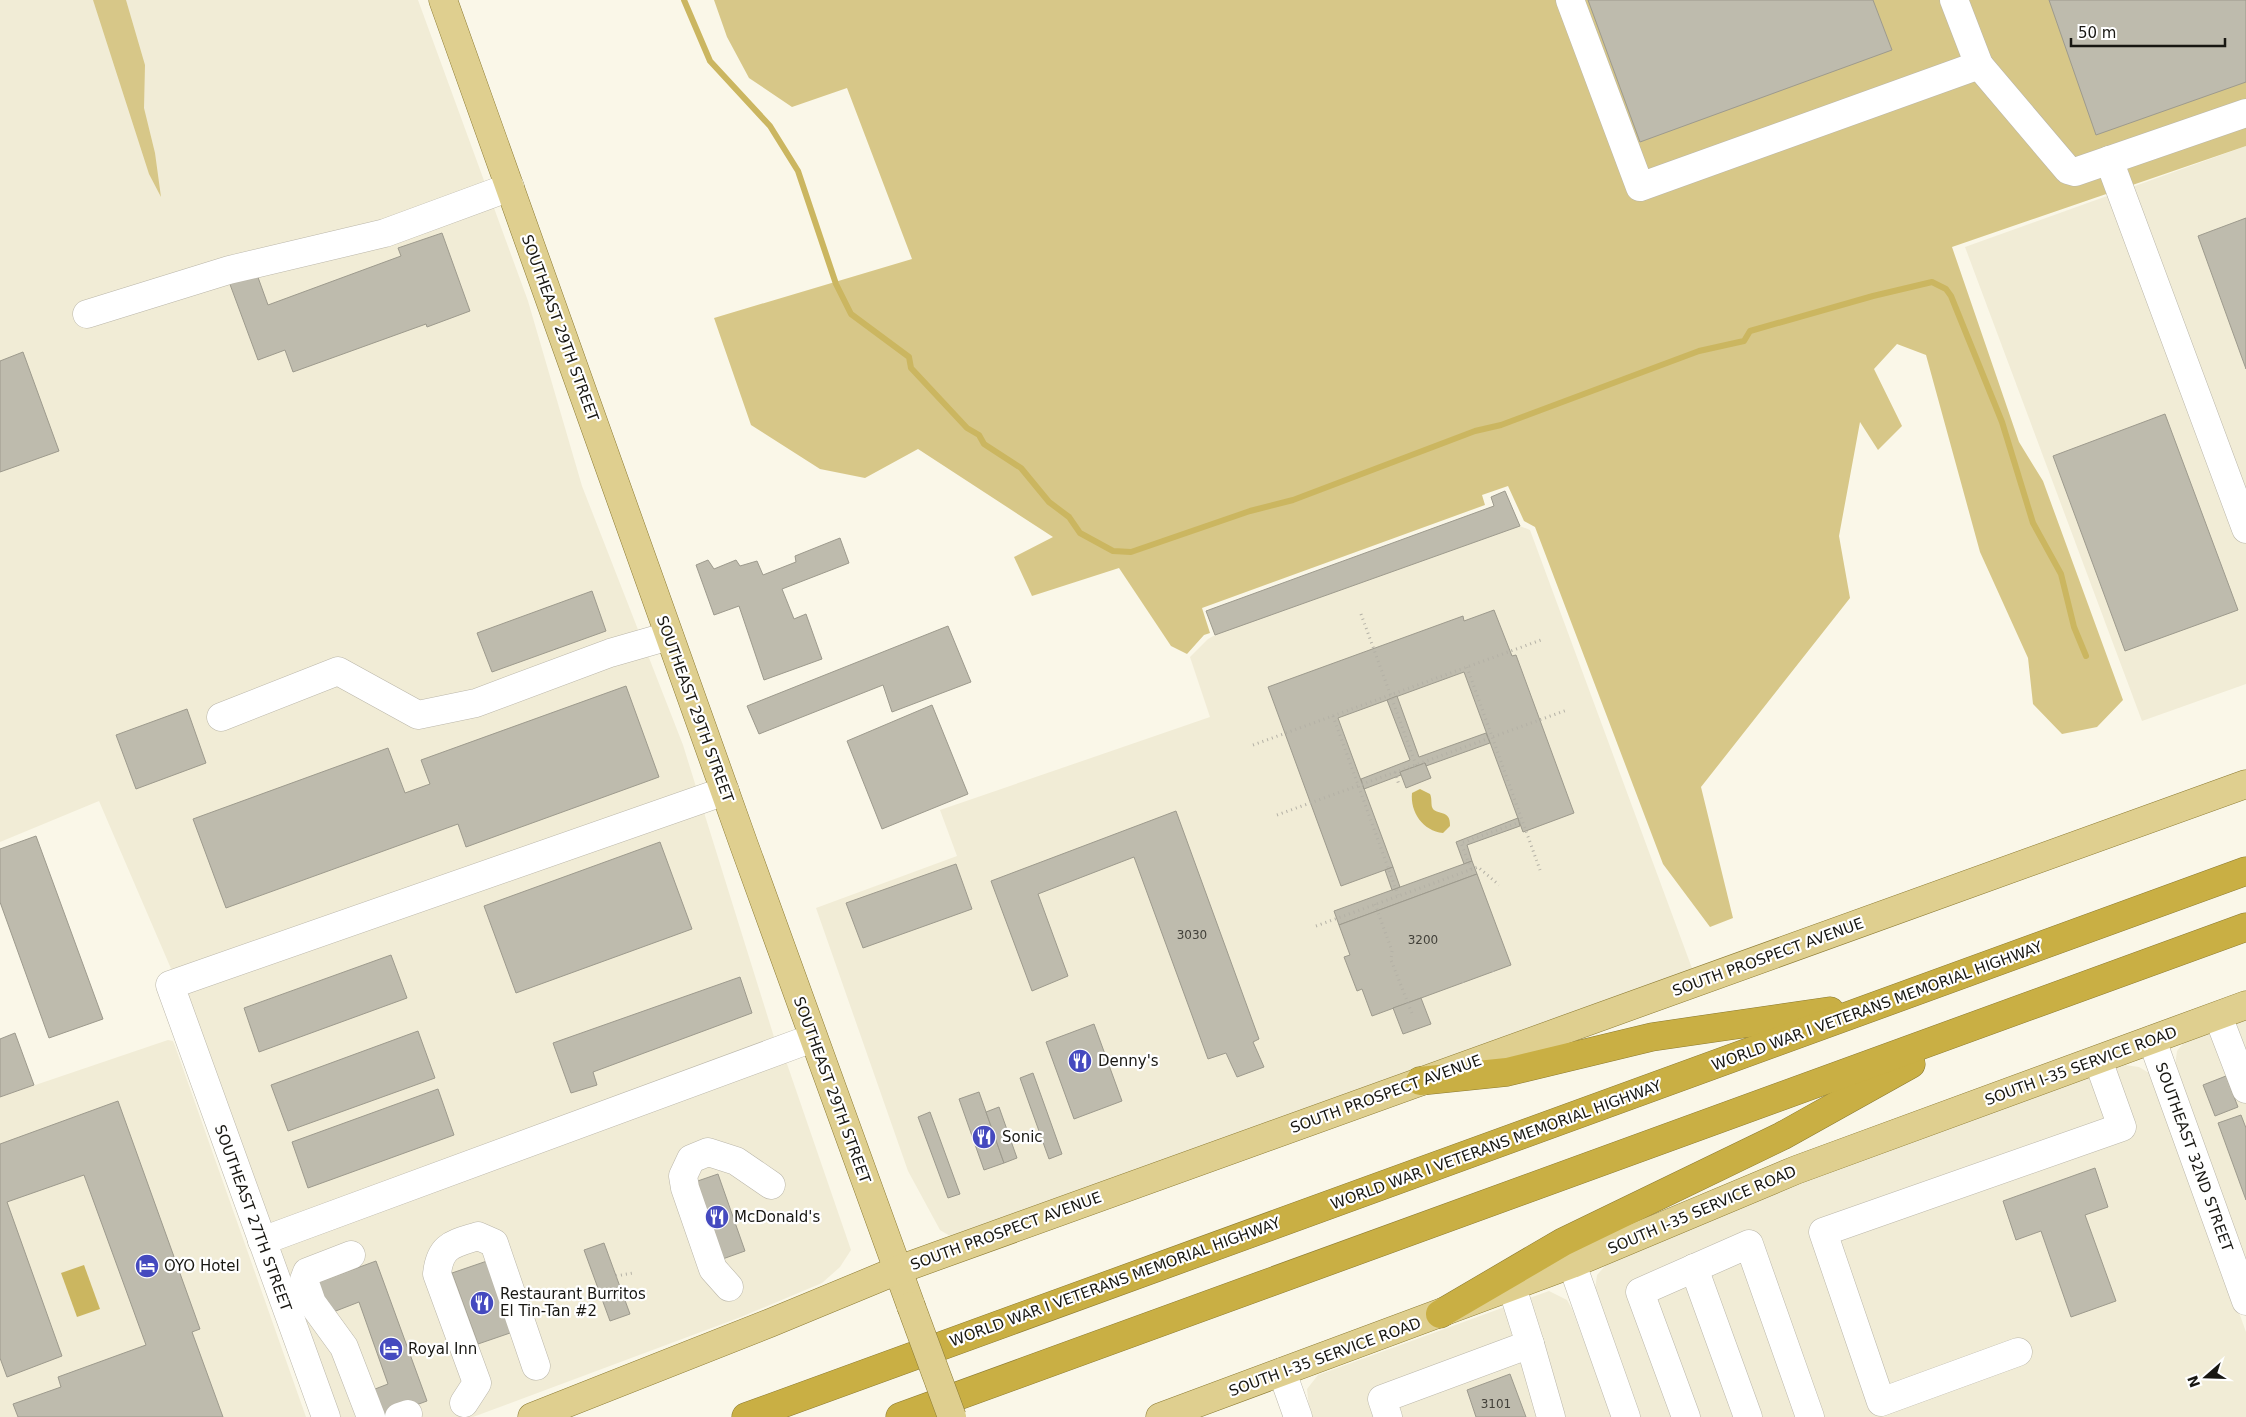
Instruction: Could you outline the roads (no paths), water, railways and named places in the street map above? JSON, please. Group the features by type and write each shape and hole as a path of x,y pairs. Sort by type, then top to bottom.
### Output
{"highway":[{"name":"WORLD WAR I VETERANS MEMORIAL HIGHWAY","path":"746,1417 2246,871"},
{"path":"900,1417 2246,927"},
{"path":"1420,1081 1507,1072 1652,1037 1886,1003"},
{"path":"1440,1314 1563,1242 1782,1136 1984,1023"}],"main road":[{"name":"SOUTHEAST 29TH STREET","path":"443,0 813,1038 952,1417"},
{"name":"SOUTH PROSPECT AVENUE","path":"532,1417 898,1270 2246,784"},
{"name":"SOUTH I-35 SERVICE ROAD","path":"1162,1417 1572,1264 1796,1170 2246,1006"}],"street":[{"path":"1570,0 1640,187 1979,65"},
{"path":"1954,0 1979,65 2068,170 2074,172 2246,113"},
{"path":"2109,160 2246,529"},
{"path":"87,314 230,270 385,233 510,187"},
{"path":"220,716 338,671 418,715 476,703 610,653 669,636"},
{"name":"SOUTHEAST 27TH STREET","path":"326,1417 300,1306 262,1241 180,1019 170,985 725,792"},
{"path":"2218,1016 2246,1089"},
{"path":"262,1241 725,1073 813,1038"},
{"name":"SOUTHEAST 32ND STREET","path":"2152,1040 2246,1301"},
{"path":"2018,1352 1881,1402 1823,1232 2122,1127 2098,1060"},
{"path":"729,1287 713,1269 685,1188 683,1176 691,1159 708,1152 736,1161 771,1185"},
{"path":"464,1403 477,1383 437,1274 439,1258 452,1244 478,1236 494,1243 536,1366"},
{"path":"1686,1417 1640,1292 1749,1244 1810,1417"},
{"path":"351,1255 307,1272 300,1306 344,1347 371,1417"},
{"path":"1572,1264 1626,1417"},
{"path":"1694,1268 1748,1417"},
{"path":"1512,1287 1551,1417"},
{"path":"1385,1408 1530,1344"},
{"path":"1282,1372 1298,1417"}],"waterway":[{"path":"684,0 710,61 770,126 798,171 836,284 851,314 909,357 911,368 967,428 979,435 984,444 1021,468 1049,502 1069,517 1080,533 1113,551 1131,552 1250,511 1293,500 1475,431 1501,425 1699,351 1744,341 1750,331 1873,296 1932,282 1946,289 1951,296 2002,422 2033,523 2061,574 2074,627 2086,656"}],"place":[{"name":"Denny's","path":"1080,1061"},
{"name":"Sonic","path":"984,1137"},
{"name":"McDonald's","path":"717,1217"},
{"name":"OYO Hotel","path":"147,1266"},
{"name":"Restaurant Burritos El Tin-Tan #2","path":"482,1303"},
{"name":"Royal Inn","path":"391,1349"}]}
